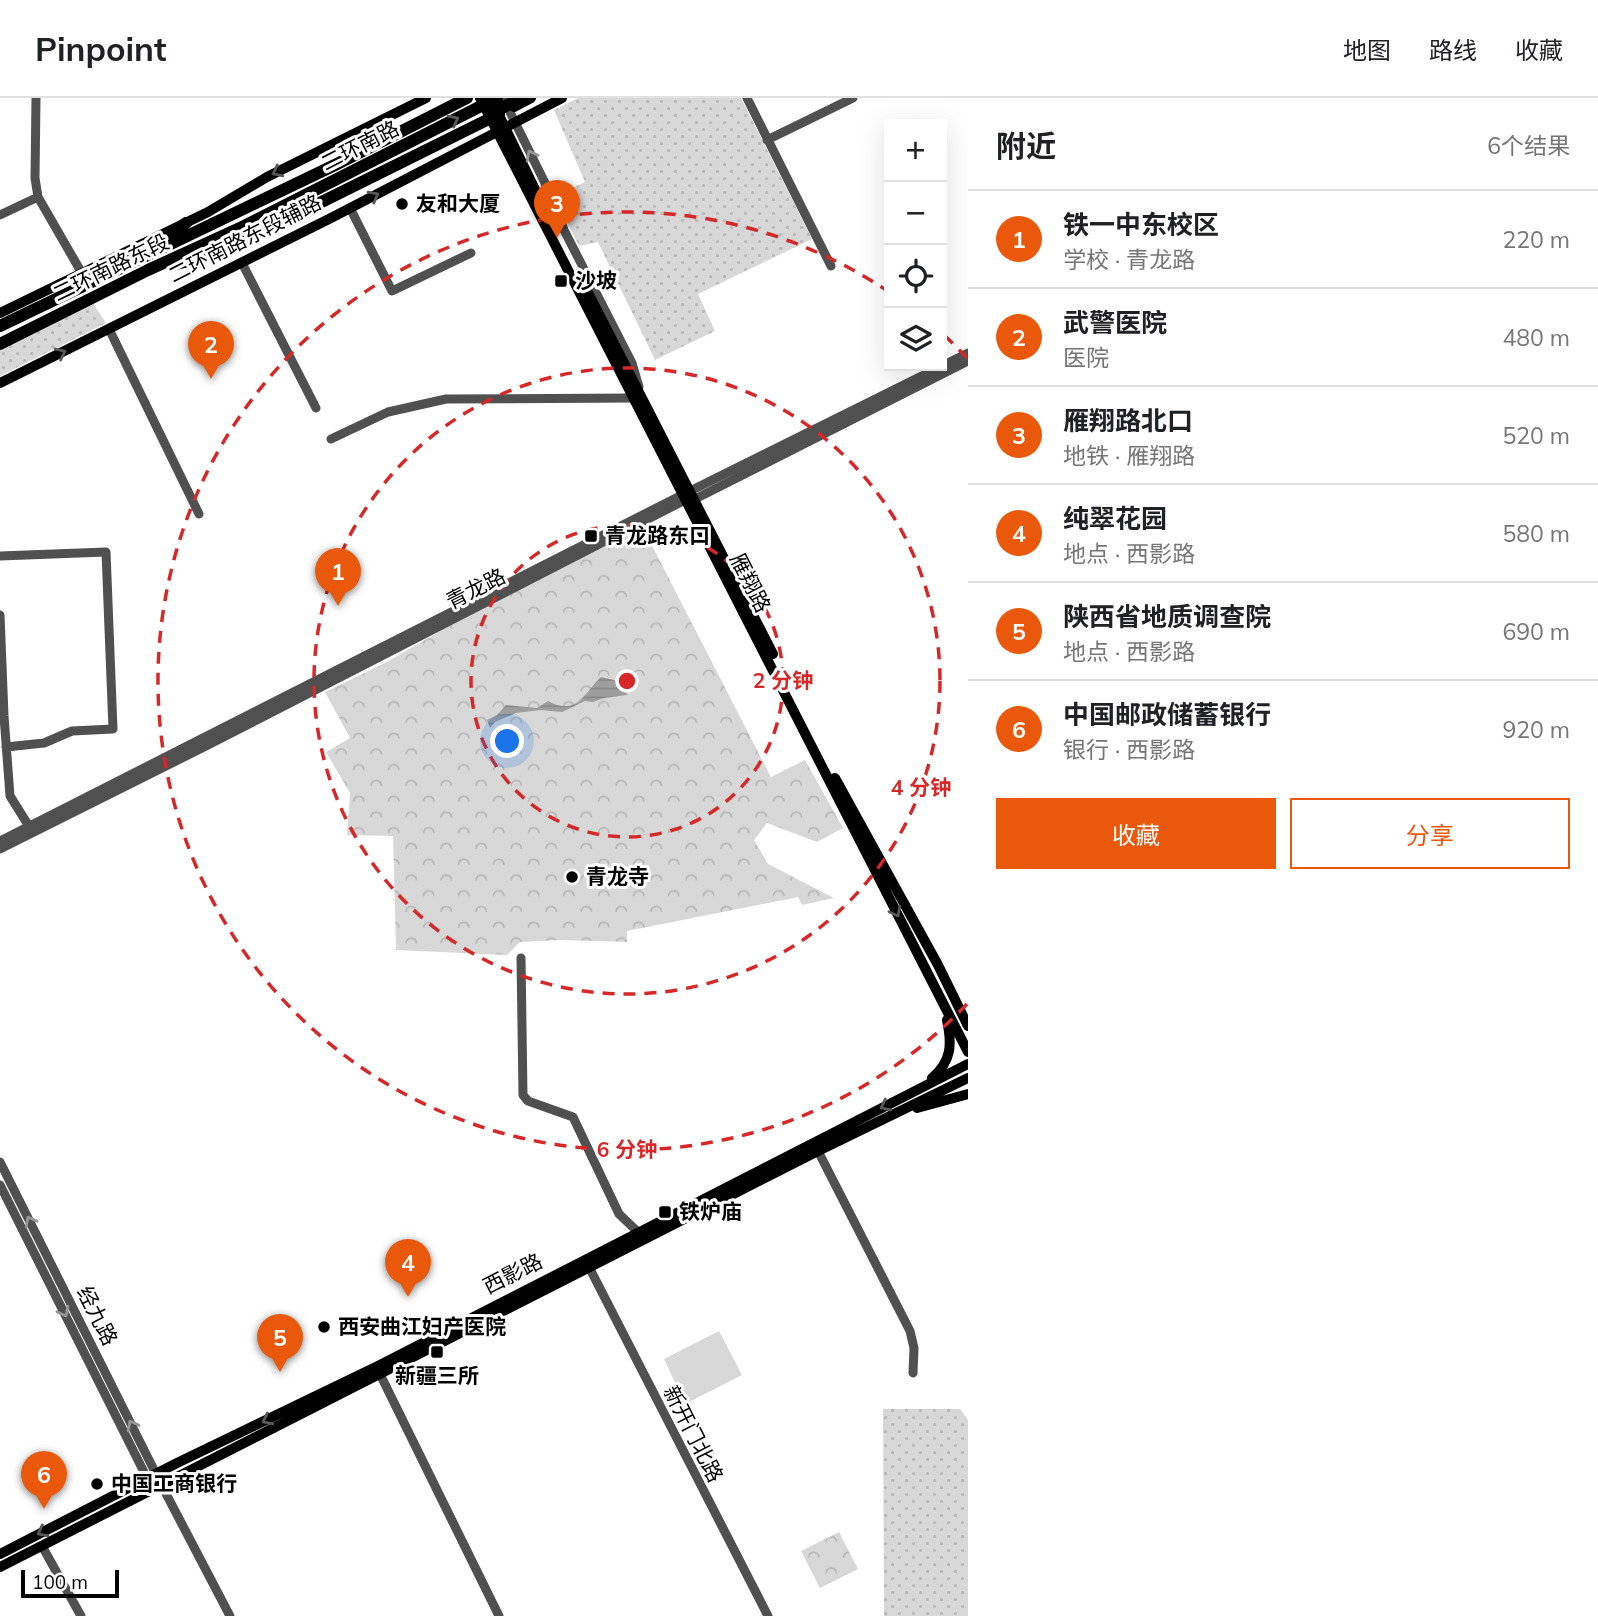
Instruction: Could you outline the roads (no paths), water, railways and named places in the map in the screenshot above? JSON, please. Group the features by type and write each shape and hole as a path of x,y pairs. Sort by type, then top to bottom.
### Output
{"highway":[{"path":"337,164 382,135 449,98"},
{"name":"二环南路","path":"230,215 467,98"},
{"name":"二环南路","path":"240,228 497,98"},
{"path":"371,162 406,155 521,98"},
{"path":"148,270 193,260 235,245 499,114"},
{"name":"二环南路东段","path":"0,326 85,277 141,258 230,215"},
{"path":"141,258 186,223"},
{"name":"二环南路东段","path":"0,344 148,270 240,228"}],"main road":[{"name":"二环南路东段辅路","path":"0,313 85,277 267,177 426,98"},
{"path":"480,98 499,114"},
{"path":"491,98 499,114"},
{"path":"499,114 531,98"},
{"name":"二环南路东段辅路","path":"0,383 242,263 562,98"},
{"name":"雁翔路","path":"499,114 637,396 831,770 938,965 968,1026"},
{"name":"雁翔路","path":"689,496 968,1052"},
{"path":"915,1091 941,1071 950,1053 950,1038 943,1004"},
{"name":"西影路","path":"0,1567 158,1488 638,1232 968,1064"},
{"name":"西影路","path":"0,1554 152,1476 378,1370 968,1078"},
{"path":"904,1110 968,1094"}],"street":[{"path":"36,98 34,178 38,197 85,277"},
{"path":"331,439 388,412 446,399 637,396 632,363 564,230 542,177 499,114 503,98"},
{"path":"747,98 831,266"},
{"path":"767,140 853,98"},
{"path":"0,215 38,197"},
{"path":"350,208 392,291 471,253"},
{"path":"242,263 316,408"},
{"path":"108,329 199,514"},
{"name":"青龙路","path":"0,841 31,829 968,353"},
{"name":"青龙路","path":"689,496 968,361"},
{"path":"0,556 106,552 113,729 72,731 44,743 6,747"},
{"path":"0,615 5,783 31,829"},
{"name":"青龙路","path":"0,849 31,829"},
{"path":"521,958 523,1095 528,1101 573,1117 619,1214 638,1232"},
{"path":"818,1151 910,1331 915,1348 913,1373"},
{"name":"经九路","path":"0,1162 158,1488 230,1616"},
{"name":"经九路","path":"0,1185 152,1476"},
{"name":"新开门北路","path":"589,1267 768,1616"},
{"path":"378,1370 499,1616"},
{"path":"43,1546 81,1616"}],"place":[{"name":"友和大厦","path":"402,204"},
{"name":"雁翔路北口","path":"557,238"},
{"name":"沙坡","path":"561,281"},
{"name":"武警医院","path":"211,379"},
{"name":"青龙路东口","path":"591,536"},
{"name":"铁一中东校区","path":"338,606"},
{"name":"青龙寺","path":"572,877"},
{"name":"铁炉庙","path":"665,1212"},
{"name":"纯翠花园","path":"408,1297"},
{"name":"西安曲江妇产医院","path":"324,1327"},
{"name":"新疆三所","path":"437,1352"},
{"name":"陕西省地质调查院","path":"280,1372"},
{"name":"中国工商银行","path":"97,1484"},
{"name":"中国邮政储蓄银行","path":"44,1509"}]}
